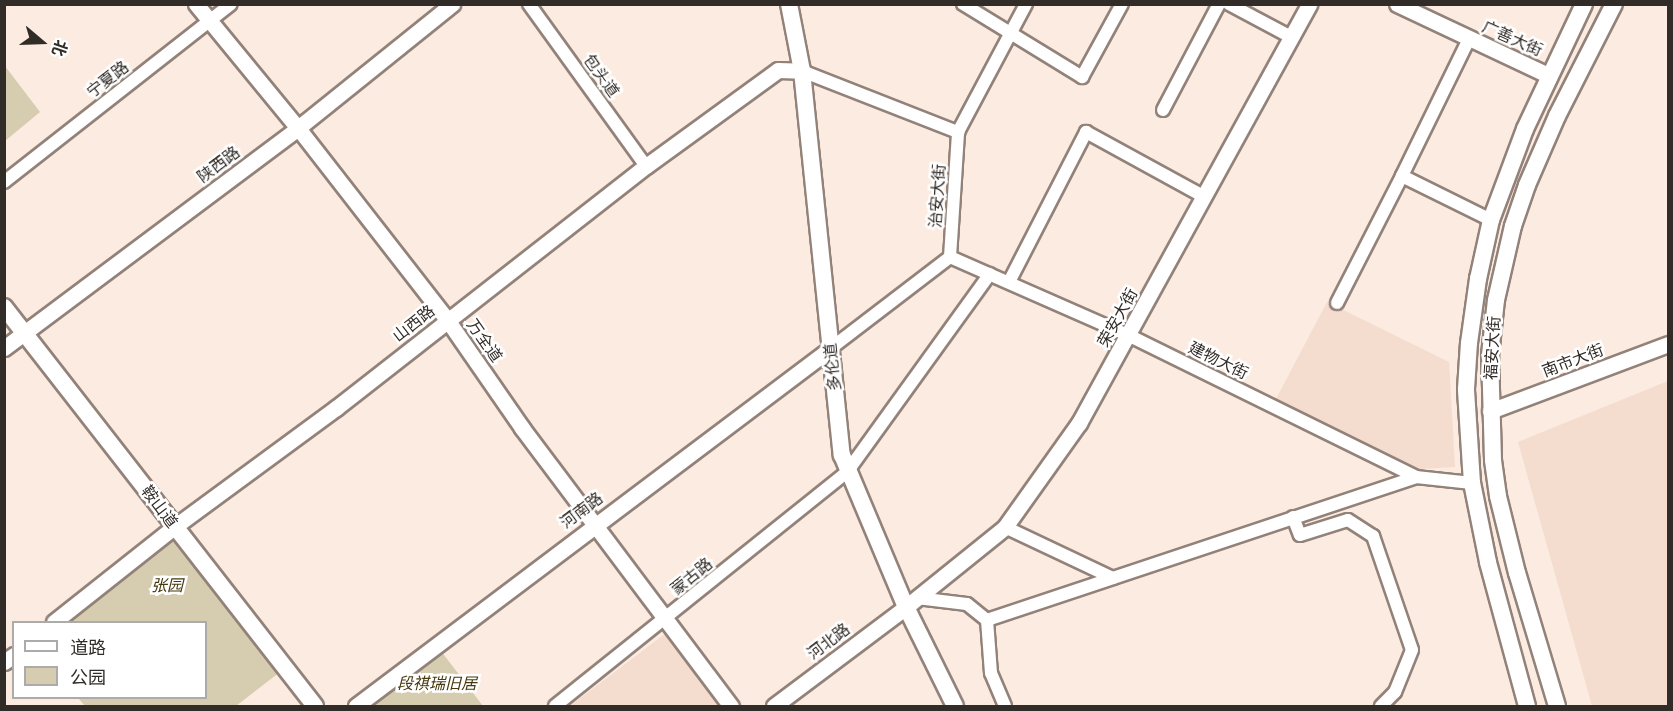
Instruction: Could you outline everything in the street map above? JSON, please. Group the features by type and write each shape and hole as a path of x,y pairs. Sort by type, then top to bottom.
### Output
{"main road":[{"name":"多伦道","path":"789,4 802,70 842,455 848,472 912,602 955,706"},
{"name":"福安大街","path":"1527,706 1488,562 1472,483 1467,389 1469,343 1478,279 1491,220 1513,158 1548,75 1584,4"},
{"name":"福安大街","path":"1557,706 1517,573 1498,496 1490,411 1490,355 1496,300 1513,226 1527,185 1557,116 1614,4"},
{"name":"鞍山道","path":"4,307 315,706"}],"street":[{"name":"万全道","path":"196,4 298,128 448,321 522,428 731,706"},
{"name":"宁夏路","path":"4,182 231,4"},
{"name":"陕西路","path":"4,348 298,128 452,4"},
{"name":"包头道","path":"529,4 646,166"},
{"path":"963,4 1082,77 1122,4"},
{"name":"治安大街","path":"950,257 958,132 1026,4"},
{"path":"1163,110 1219,4"},
{"path":"1228,4 1291,37"},
{"name":"荣安大街","path":"912,602 1005,527 1079,423 1130,336 1203,196 1309,4"},
{"name":"广善大街","path":"1397,4 1548,75"},
{"path":"1337,303 1469,39"},
{"name":"山西路","path":"55,621 174,527 448,321 646,166 778,70 802,70"},
{"path":"802,70 958,132"},
{"path":"1009,282 1086,132 1203,196"},
{"path":"1402,176 1491,220"},
{"path":"831,348 950,257"},
{"name":"建物大街","path":"950,257 1130,336 1416,477 1472,483"},
{"name":"蒙古路","path":"555,706 848,472 990,274"},
{"name":"南市大街","path":"1490,411 1668,344"},
{"name":"河南路","path":"356,706 831,348"},
{"path":"987,620 1416,477"},
{"path":"1293,517 1300,535 1348,520 1373,536 1412,650 1395,692 1381,706"},
{"path":"1005,527 1113,578"},
{"path":"912,602 967,604 987,620 991,674 1005,706"},
{"name":"河北路","path":"774,706 912,602"}],"shaded area":[{"path":"1327,302 1449,362 1455,467 1420,469 1276,399"},
{"path":"1668,381 1668,706 1592,706 1518,442"},
{"path":"666,633 722,706 570,706"}],"green space":[{"path":"5,66 40,112 4,141"},
{"name":"张园","path":"174,534 280,672 236,706 85,706 79,699 207,699 207,621 63,621"},
{"name":"段祺瑞旧居","path":"441,651 483,706 367,706"}]}
